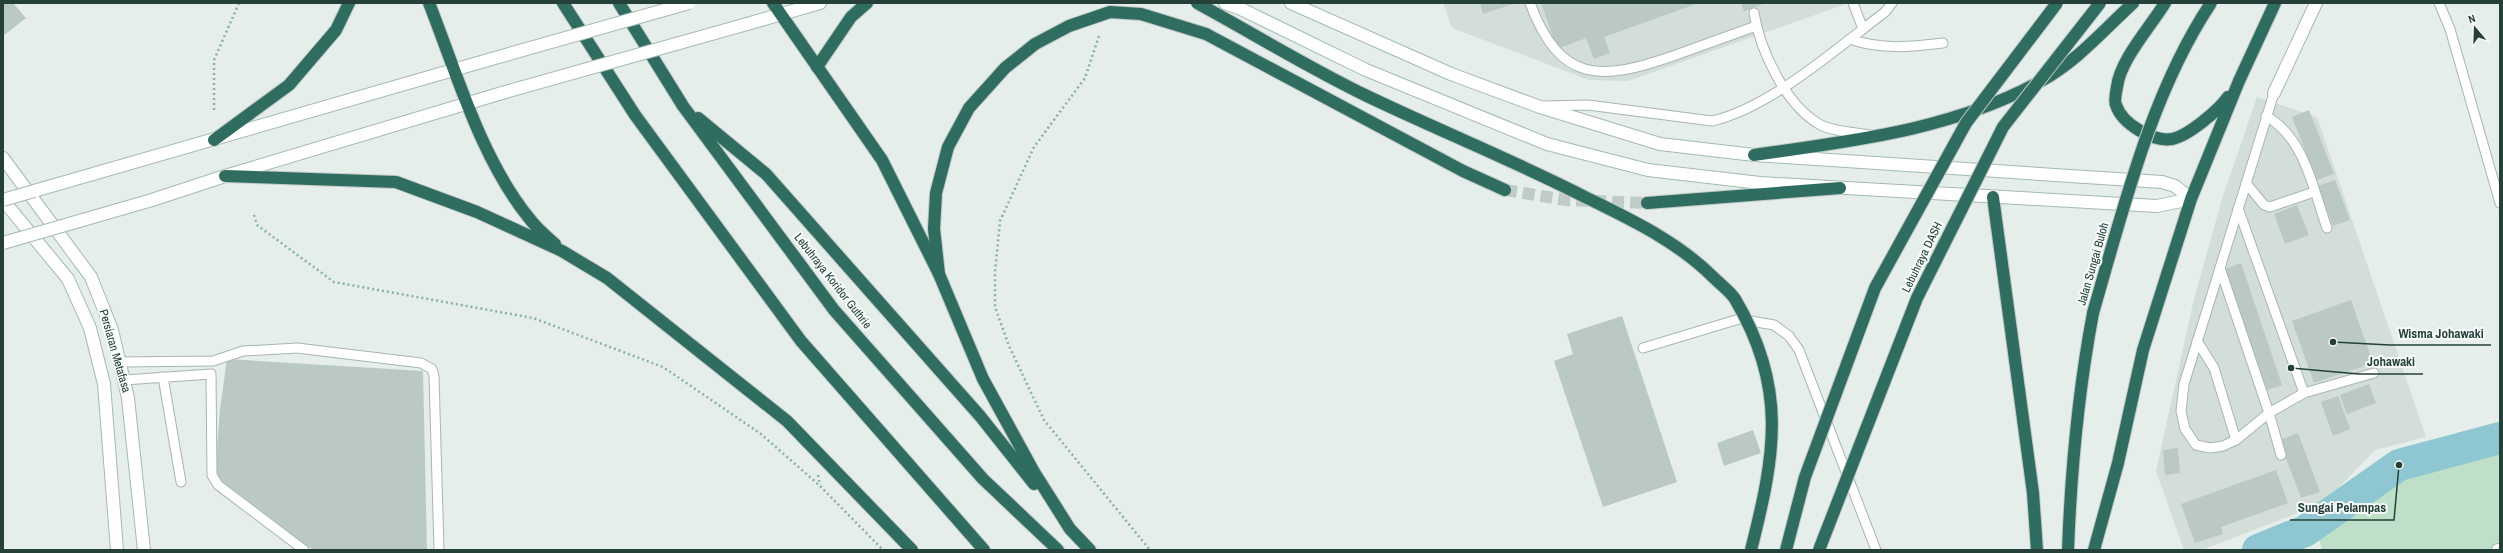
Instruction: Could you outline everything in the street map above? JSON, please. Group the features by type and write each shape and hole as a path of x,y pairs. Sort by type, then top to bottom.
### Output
{"highway":[{"path":"214,140 289,85 336,30 348,3"},
{"path":"429,3 456,69 483,142 507,187 530,219 562,250"},
{"path":"563,3 635,114 801,341 984,550"},
{"name":"Lebuhraya Koridor Guthrie","path":"619,3 683,106 834,310 983,479 1058,550"},
{"path":"773,3 882,160 939,274 983,379 1034,472 1070,529"},
{"path":"817,67 851,17 867,3"},
{"path":"1197,3 1367,96 1536,172 1642,225 1697,261 1734,297 1756,342 1770,385 1773,429 1768,479 1751,550"},
{"name":"Lebuhraya DASH","path":"1786,550 1805,477 1875,288 1966,123 2057,3"},
{"name":"Lebuhraya DASH","path":"1819,550 1917,298 2003,127 2100,3"},
{"path":"1754,155 1878,137 1986,108 2042,81 2084,50 2133,3"},
{"path":"2166,3 2124,66 2117,85 2116,105 2131,127 2158,138 2173,139 2200,124 2222,106 2239,81"},
{"name":"Jalan Sungai Buloh","path":"2068,550 2072,460 2080,382 2093,313 2126,200 2156,115 2179,60 2211,3"},
{"path":"2094,550 2118,463 2144,350 2190,199 2239,81 2275,3"},
{"path":"939,274 934,229 936,193 948,147 969,108 1005,68 1035,44 1069,26 1110,12 1141,14 1206,34 1463,171 1505,190"},
{"path":"683,106 766,174 980,416 1070,529 1090,550"},
{"path":"225,176 396,182 477,212 562,250 607,278 787,421 912,550"},
{"path":"1647,202 1840,188"},
{"path":"1993,197 2033,493 2037,550"}],"main road":[{"path":"3,200 689,3"},
{"path":"3,243 152,200 225,176 468,102 820,3"},
{"path":"1225,3 1239,8 1366,70 1547,144 1648,170 1760,183 2157,206 2190,199"},
{"path":"1291,3 1451,74 1540,106 1660,144 1754,155 2162,182 2175,186 2190,199"},
{"path":"2274,93 2316,3"},
{"name":"Persiaran Metafasa","path":"3,158 91,277 112,330 128,398 144,550"},
{"name":"Persiaran Metafasa","path":"3,200 68,279 90,328 104,384 117,550"}],"lane":[{"path":"1530,3 1538,24 1554,50 1569,61 1596,73 1617,72 1640,67 1756,26"},
{"path":"1853,3 1863,29"},
{"path":"1540,106 1588,105 1712,121 1729,117 1782,88 1886,12 1892,3"},
{"path":"2439,3 2450,29 2500,203"},
{"path":"1754,13 1756,26 1782,88 1803,113 1820,125 1878,137"},
{"path":"1850,39 1867,45 1904,48 1943,43"},
{"path":"2274,93 2184,384 2181,411 2185,429 2196,445 2210,448 2223,446 2236,440 2269,413 2304,393 2374,373"},
{"path":"2266,116 2280,124 2300,152 2326,228"},
{"path":"2246,183 2264,205 2270,207 2314,192"},
{"path":"2238,208 2304,393"},
{"path":"2220,268 2269,413 2281,455"},
{"path":"1643,348 1739,319 1774,325 1789,336 1799,350 1876,550"},
{"path":"2198,341 2214,368 2236,440"},
{"path":"120,362 213,361 243,350 297,348 421,363 432,369 439,550"},
{"path":"213,361 211,374 212,475 218,485 304,550"},
{"path":"124,380 211,374"},
{"path":"164,377 181,482"}],"path":[{"path":"214,110 214,60 239,3"},
{"path":"1100,36 1085,78 1034,147 1000,221 995,272 996,307 1009,346 1044,420 1150,550"},
{"path":"254,215 257,225 334,282 533,318 663,367 761,434 820,486 883,550"}],"shaded area":[{"path":"1443,3 1849,3 1628,81 1589,80 1452,28"},
{"path":"2257,97 2317,117 2426,437 2375,450 2324,503 2202,550 2184,550 2156,471 2194,299 2222,199"}],"green space":[{"path":"2500,445 2500,550 2322,550 2317,532 2408,473"}],"building":[{"path":"3,3 13,3 26,18 3,36"},
{"path":"1480,3 1516,3 1483,14"},
{"path":"1541,3 1699,3 1604,37 1610,53 1594,59 1586,38 1557,49"},
{"path":"1741,3 1766,3 1744,11"},
{"path":"2309,110 2334,174 2317,180 2292,117"},
{"path":"2335,180 2350,220 2333,226 2318,186"},
{"path":"2297,205 2309,235 2285,244 2274,214"},
{"path":"2241,263 2282,385 2265,391 2224,269"},
{"path":"2351,300 2373,363 2314,383 2292,321"},
{"path":"1622,316 1677,482 1603,507 1554,361 1573,354 1567,334"},
{"path":"227,359 423,371 427,550 313,550 215,476 220,409"},
{"path":"2369,384 2376,403 2347,414 2340,395"},
{"path":"2338,396 2350,429 2333,436 2321,402"},
{"path":"1753,430 1761,453 1724,466 1717,443"},
{"path":"2298,433 2320,492 2301,498 2279,440"},
{"path":"2178,448 2180,473 2165,475 2163,450"},
{"path":"2276,470 2288,503 2221,527 2223,534 2195,543 2181,504"}],"waterway":[{"path":"2258,550 2305,531 2399,465 2500,438"}],"tunnel":[{"path":"1505,190 1566,200 1647,203"}],"place":[{"name":"Wisma Johawaki","path":"2333,342"},
{"name":"Johawaki","path":"2291,368"},
{"name":"Sungai Pelampas","path":"2399,465"}]}
